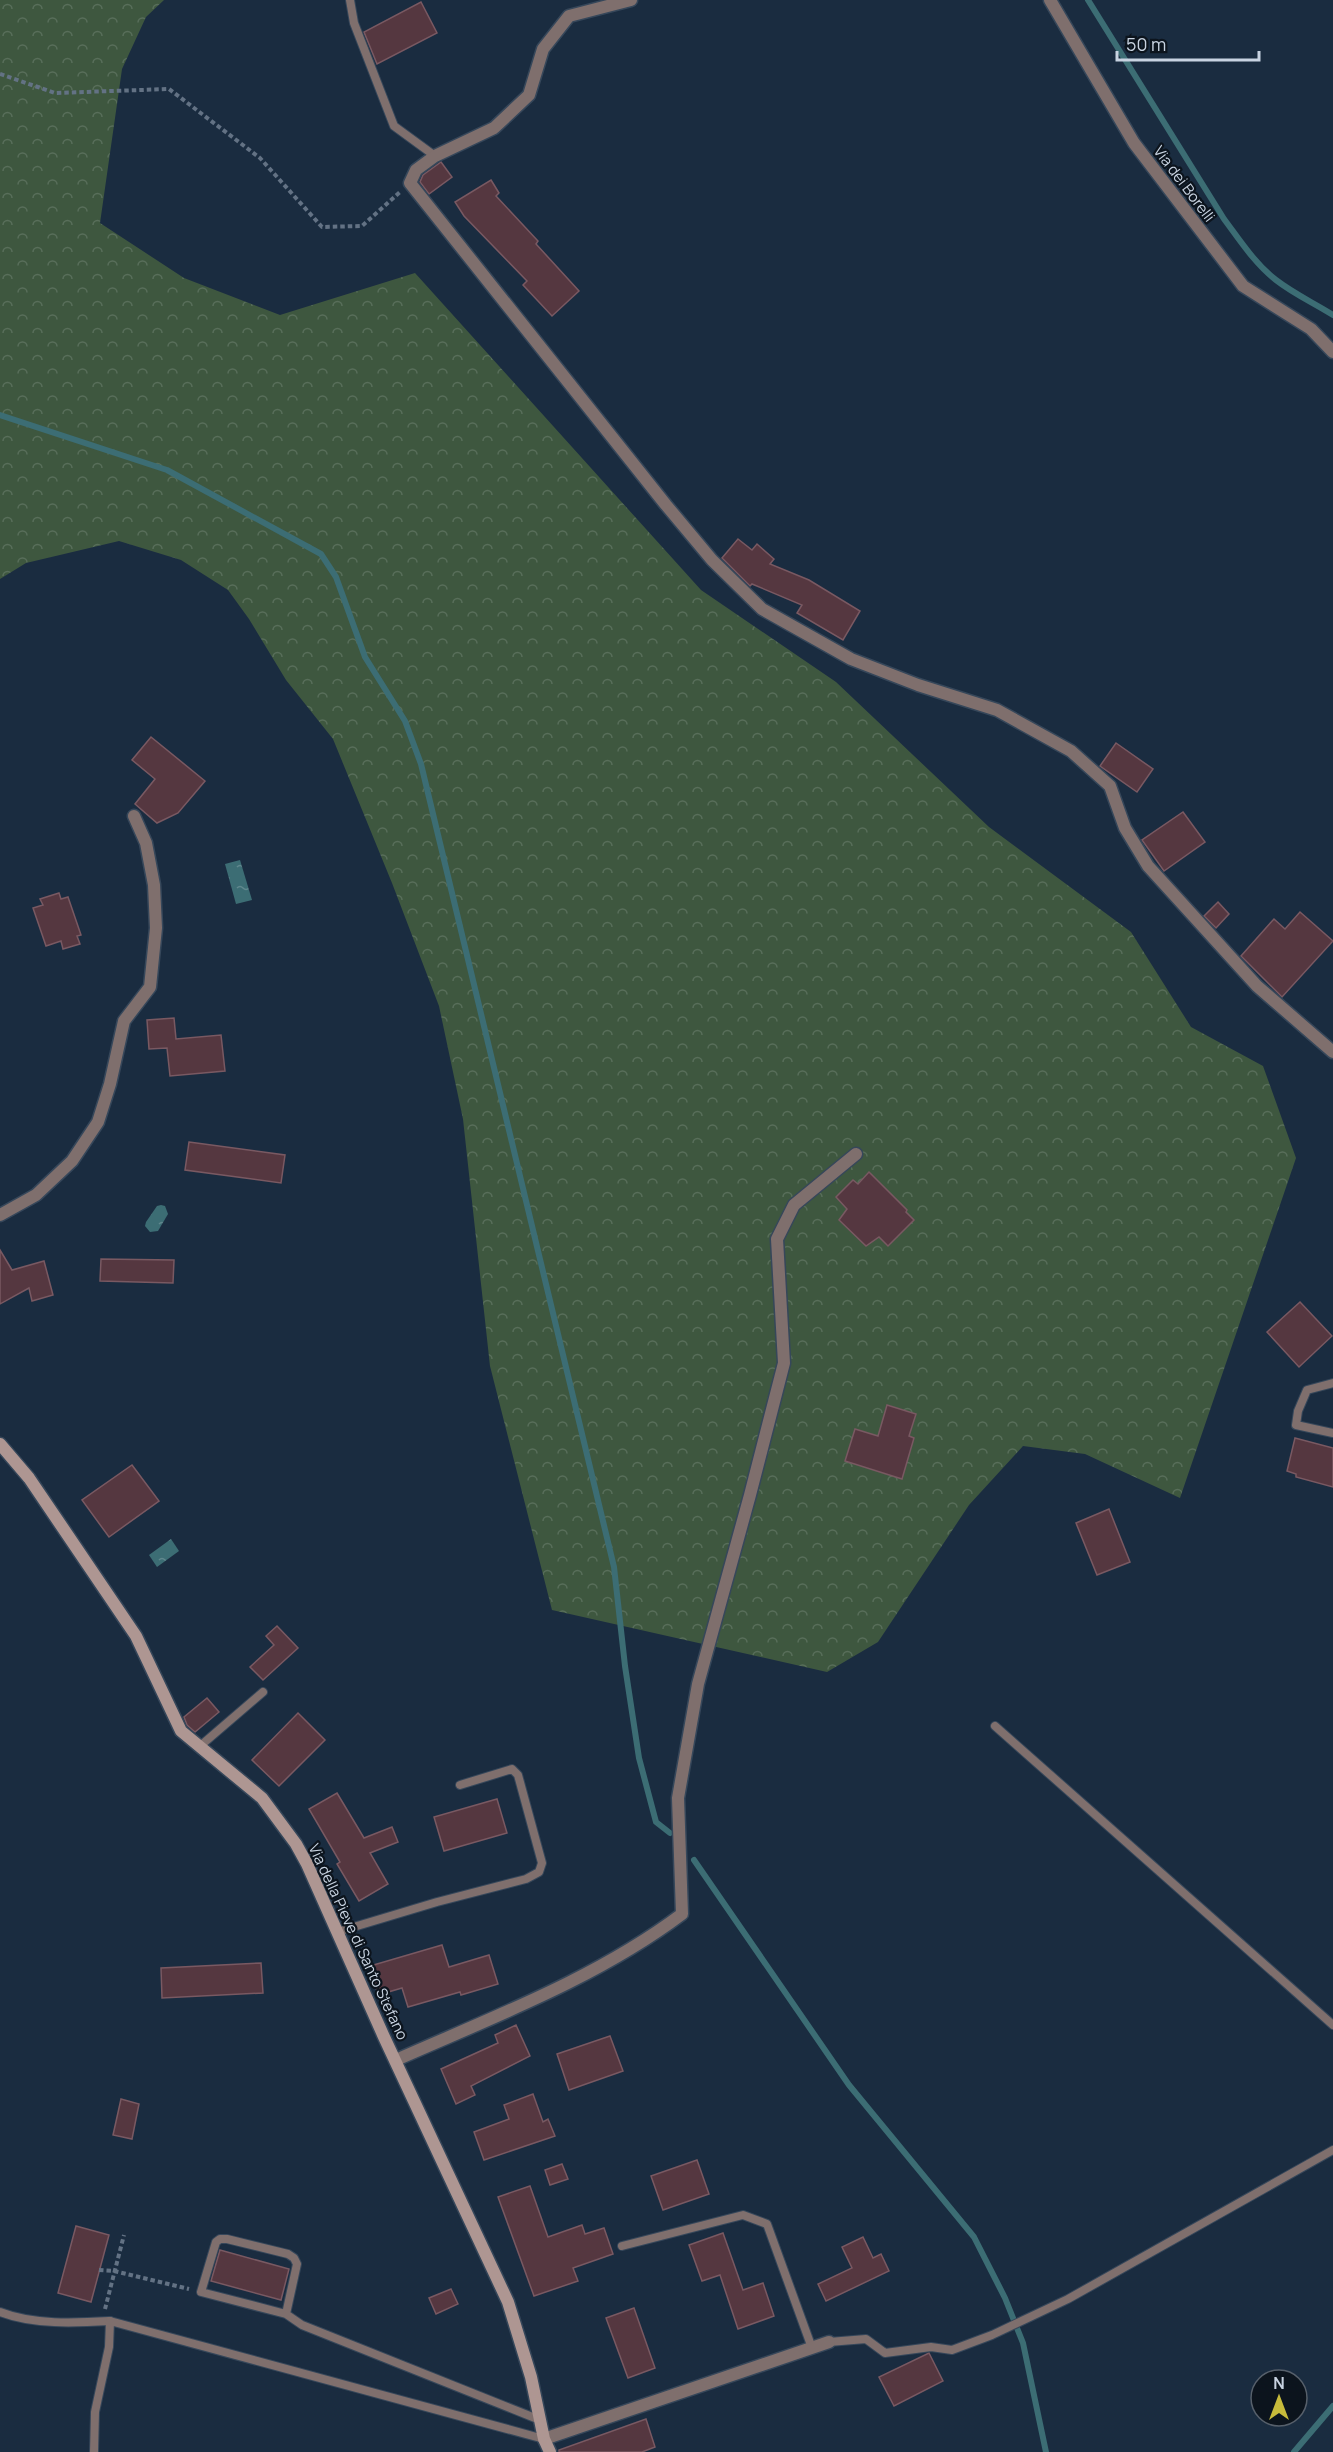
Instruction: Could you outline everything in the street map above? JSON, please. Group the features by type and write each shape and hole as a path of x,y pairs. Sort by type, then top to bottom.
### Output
{"street":[{"path":"631,0 569,16 543,49 529,95 494,128 435,156 416,170 410,183 666,505 712,560 762,609 851,659 918,685 997,710 1071,751 1110,786 1125,828 1148,866 1257,986 1333,1052"},
{"name":"Via dei Borelli","path":"1050,0 1134,143 1243,286 1311,329 1333,352"},
{"path":"0,1215 36,1195 72,1161 98,1122 110,1084 124,1021 150,987 156,928 154,885 146,843 134,816"},
{"path":"396,2060 559,1987 648,1939 682,1914 678,1798 698,1684 784,1363 777,1239 794,1205 856,1154"},
{"name":"Via della Pieve di Santo Stefano","path":"0,1444 29,1478 136,1636 182,1731 262,1798 296,1844 508,2302 531,2377 544,2439 550,2452"},
{"path":"544,2439 829,2342"}],"lane":[{"path":"350,0 354,23 394,126 435,156"},
{"path":"1333,1383 1307,1390 1298,1411 1296,1425 1333,1433"},
{"path":"199,1747 262,1692"},
{"path":"995,1726 1333,2025"},
{"path":"337,1932 437,1902 526,1879 539,1872 542,1863 518,1775 512,1769 460,1785"},
{"path":"829,2342 866,2339 885,2353 931,2347 952,2350 1005,2329 1068,2299 1333,2150"},
{"path":"622,2246 743,2215 767,2224 812,2348"},
{"path":"286,2314 297,2264 294,2258 288,2253 220,2239 216,2242 201,2292 286,2314 302,2325 540,2420"},
{"path":"0,2312 25,2319 81,2323 110,2321 544,2439"},
{"path":"94,2452 94,2412 109,2347 110,2321"}],"path":[{"path":"0,74 55,93 169,89 260,158 322,227 362,226 410,183"},
{"path":"110,2321 105,2308 124,2235"},
{"path":"99,2270 114,2271 201,2292"}],"green space":[{"path":"0,0 164,0 146,17 122,69 100,223 184,278 280,315 415,273 701,590 836,682 989,827 1131,932 1191,1027 1263,1066 1296,1158 1180,1498 1085,1454 1023,1446 969,1505 878,1642 827,1672 552,1610 490,1366 463,1119 439,1006 333,739 286,680 249,619 228,590 181,560 119,541 26,563 0,579"}],"water":[{"path":"240,860 252,900 236,904 225,864"},
{"path":"157,1206 165,1206 168,1214 158,1231 150,1232 145,1226 146,1222"},
{"path":"171,1539 179,1551 157,1567 149,1555"}],"building":[{"path":"421,2 437,33 377,64 364,32"},
{"path":"441,162 452,177 429,194 420,182 423,175"},
{"path":"491,180 499,193 496,196 538,241 536,244 579,291 552,316 523,285 527,281 464,216 455,202"},
{"path":"738,539 752,550 757,544 774,559 770,564 809,580 860,611 843,640 797,613 802,605 752,584 750,586 722,558"},
{"path":"151,737 205,781 178,813 157,823 135,804 155,779 132,760"},
{"path":"1116,743 1153,769 1137,792 1100,766"},
{"path":"1183,812 1205,842 1164,871 1142,840"},
{"path":"59,893 61,899 68,897 81,935 77,936 80,944 63,949 61,941 46,946 33,908 43,905 40,899"},
{"path":"1218,902 1229,914 1216,928 1204,916"},
{"path":"1300,912 1333,941 1282,997 1241,956 1274,919 1285,929"},
{"path":"174,1018 176,1039 221,1035 225,1071 170,1076 167,1048 149,1049 147,1020"},
{"path":"189,1142 285,1155 281,1183 185,1170"},
{"path":"869,1172 914,1220 888,1246 879,1237 866,1246 839,1220 847,1209 836,1197 853,1180 858,1184"},
{"path":"0,1250 12,1270 44,1261 53,1295 32,1301 29,1288 0,1304"},
{"path":"101,1259 174,1260 173,1283 100,1281"},
{"path":"1300,1302 1332,1336 1299,1367 1267,1332"},
{"path":"887,1405 916,1414 909,1436 914,1438 902,1479 845,1461 855,1429 878,1436"},
{"path":"1295,1438 1333,1448 1333,1487 1296,1477 1296,1474 1287,1471"},
{"path":"132,1465 159,1501 109,1537 82,1500"},
{"path":"1109,1509 1130,1562 1097,1575 1076,1523"},
{"path":"277,1626 298,1648 263,1680 250,1667 274,1645 266,1636"},
{"path":"207,1698 219,1712 195,1732 187,1725 184,1717"},
{"path":"298,1713 325,1740 279,1786 252,1760"},
{"path":"337,1793 364,1838 392,1827 398,1842 370,1853 388,1884 359,1901 337,1864 340,1862 309,1809"},
{"path":"497,1799 507,1833 444,1851 434,1817"},
{"path":"442,1945 449,1967 489,1955 498,1984 408,2007 402,1988 378,1995 370,1966"},
{"path":"261,1963 263,1993 162,1998 161,1968"},
{"path":"516,2025 530,2056 471,2086 475,2095 456,2104 441,2069 498,2043 495,2035"},
{"path":"610,2036 623,2071 569,2090 557,2054"},
{"path":"533,2094 543,2122 548,2119 555,2136 484,2160 474,2132 509,2119 504,2105"},
{"path":"121,2099 139,2104 132,2139 113,2135"},
{"path":"697,2160 709,2194 663,2210 651,2176"},
{"path":"562,2164 568,2179 550,2185 545,2170"},
{"path":"530,2186 548,2237 582,2225 585,2234 604,2228 613,2254 573,2268 578,2281 534,2296 498,2197"},
{"path":"76,2226 109,2235 91,2302 58,2293"},
{"path":"723,2233 743,2290 763,2283 774,2316 738,2329 720,2275 702,2281 689,2245"},
{"path":"863,2237 873,2258 881,2254 889,2271 826,2301 818,2284 852,2268 842,2247"},
{"path":"220,2250 289,2269 281,2300 211,2281"},
{"path":"451,2289 458,2304 436,2314 429,2298"},
{"path":"634,2308 655,2368 628,2378 606,2318"},
{"path":"929,2353 943,2381 894,2406 879,2377"},
{"path":"646,2419 655,2447 642,2452 559,2452 559,2450"}],"waterway":[{"path":"1088,0 1224,219 1248,251 1276,280 1333,315"},
{"path":"0,415 167,470 321,554 336,577 365,657 405,721 421,764 614,1567 625,1666 639,1758 656,1822 670,1833"},
{"path":"694,1860 849,2085 974,2237 1005,2298 1023,2343 1046,2452"},
{"path":"1294,2452 1333,2406"}]}
